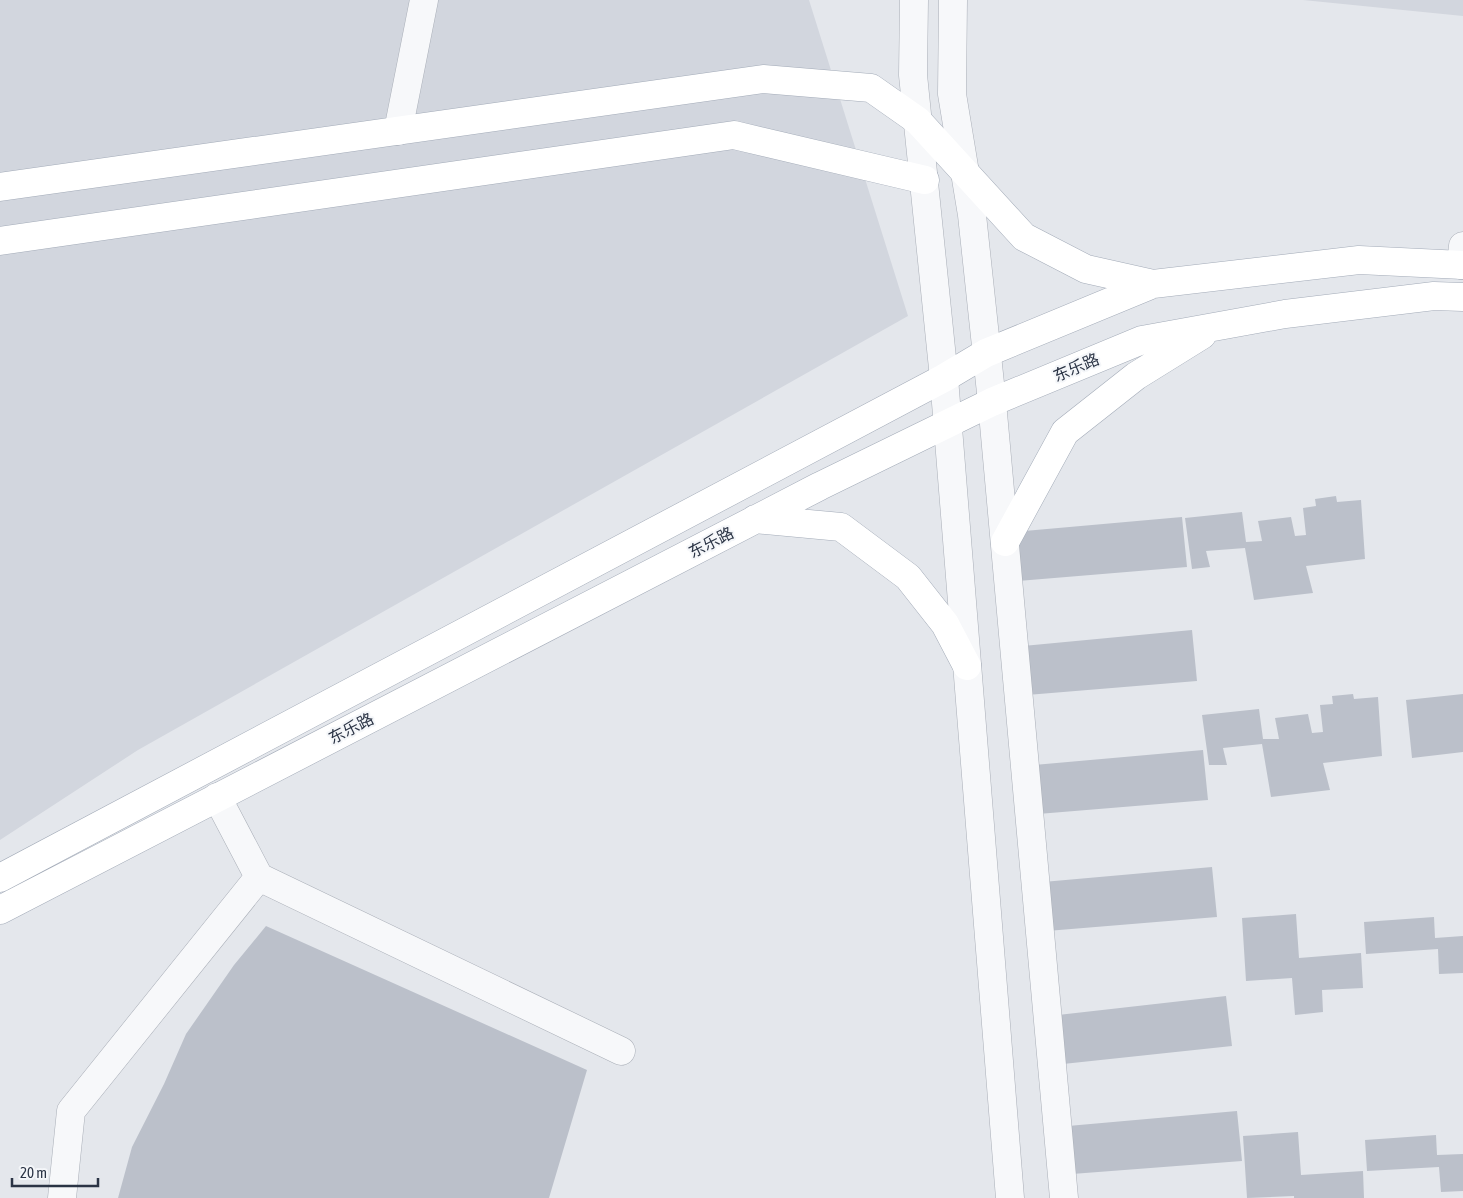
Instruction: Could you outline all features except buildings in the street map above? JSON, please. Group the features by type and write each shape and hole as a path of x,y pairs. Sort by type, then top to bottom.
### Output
{"main road":[{"path":"0,187 763,79 871,88 918,121 1024,237 1086,269 1153,284 1360,260 1462,259"},
{"path":"0,241 734,135 925,180"},
{"name":"东乐路","path":"0,878 986,354 1153,284"},
{"name":"东乐路","path":"0,910 755,519 992,402 1142,340 1285,314 1434,296 1463,297"},
{"path":"1005,542 1065,432 1136,376 1216,326"},
{"path":"755,519 841,527 908,577 945,624 967,666"},
{"path":"204,771 218,797"}],"street":[{"path":"398,131 424,0"},
{"path":"914,0 913,75 944,378 1010,1198"},
{"path":"953,0 952,94 963,172 972,215 992,402 1064,1198"},
{"path":"218,797 259,877 621,1051"},
{"path":"62,1198 71,1111 259,877"}],"shaded area":[{"path":"0,0 809,0 908,316 138,750 0,840"},
{"path":"1303,0 1463,0 1463,16"}]}
